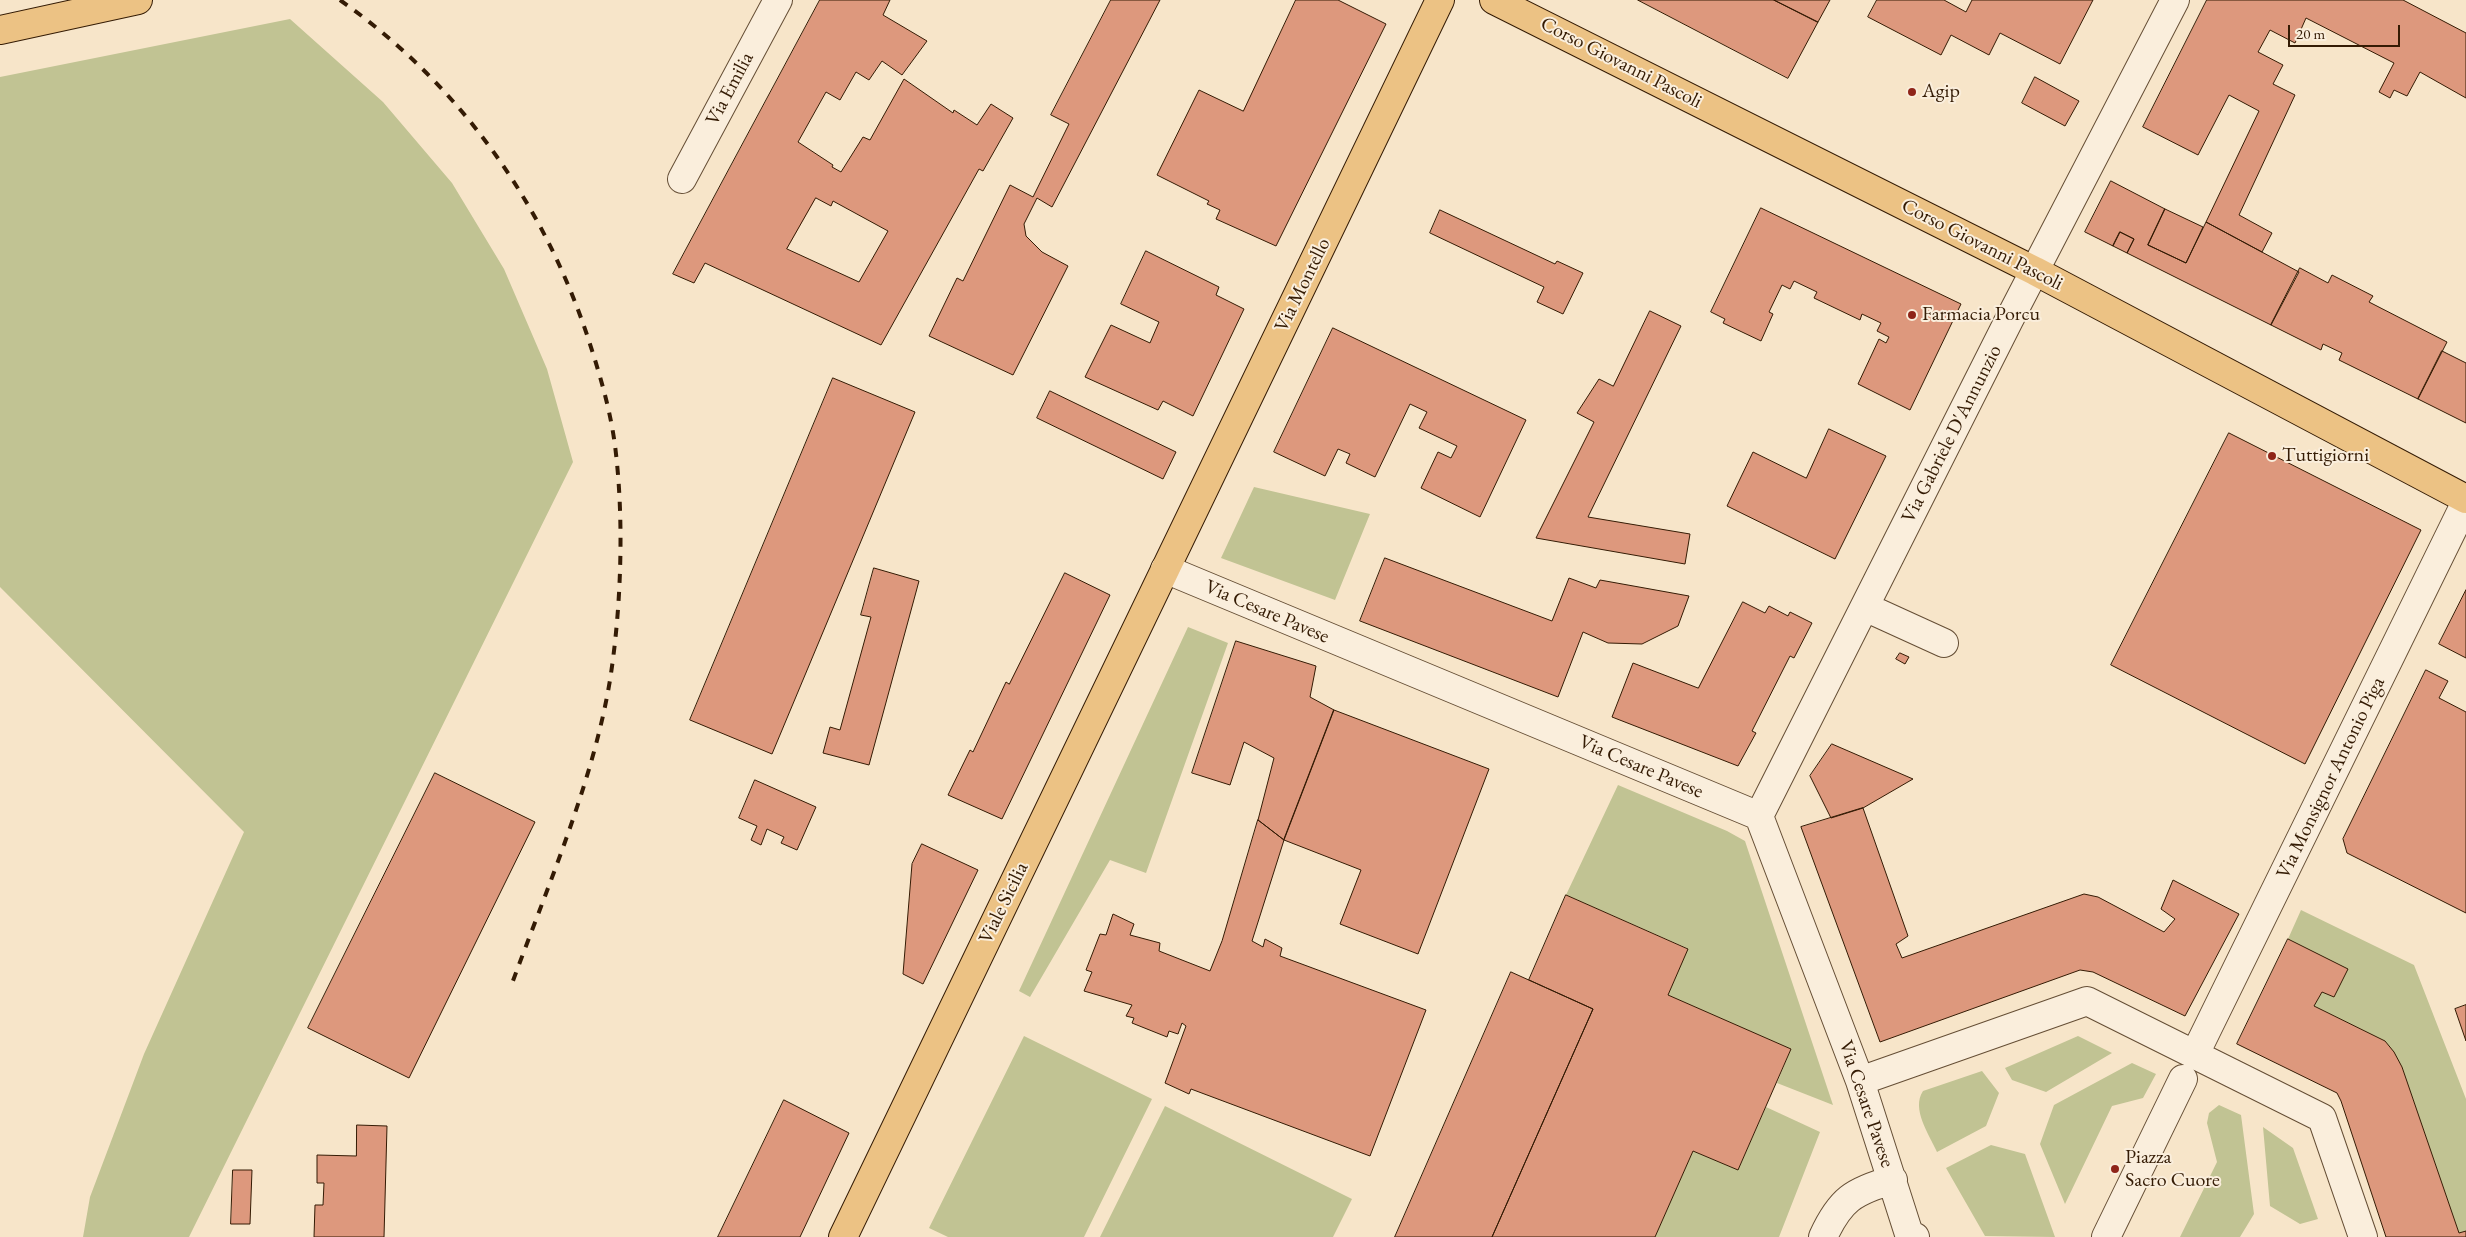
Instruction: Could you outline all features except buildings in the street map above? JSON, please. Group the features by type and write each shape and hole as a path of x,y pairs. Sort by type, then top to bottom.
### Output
{"main road":[{"path":"0,30 138,0"},
{"name":"Via Montello","path":"1165,569 1440,0"},
{"name":"Corso Giovanni Pascoli","path":"1494,0 2035,271 2466,500"},
{"name":"Viale Sicilia","path":"843,1237 1165,569"}],"street":[{"name":"Via Emilia","path":"682,179 778,0"},
{"name":"Via Gabriele D'Annunzio","path":"1759,816 2035,271 2175,0"},
{"name":"Via Monsignor Antonio Piga","path":"2195,1054 2466,500"},
{"name":"Via Cesare Pavese","path":"1165,569 1759,816 1860,1082 1892,1180"},
{"path":"1865,607 1944,643"},
{"path":"1860,1082 2087,1001 2322,1118 2363,1237"},
{"path":"2106,1237 2183,1079"},
{"path":"1823,1237 1834,1212 1852,1196 1871,1186 1892,1180 1909,1234 1915,1237"}],"green space":[{"path":"290,19 383,102 452,183 504,269 547,369 573,462 189,1237 83,1237 90,1197 144,1054 244,832 0,587 0,77"},
{"path":"1254,487 1370,514 1335,600 1221,558"},
{"path":"1188,627 1228,643 1146,873 1110,860 1030,997 1019,991"},
{"path":"1618,785 1727,831 1745,841 1833,1105 1777,1083 1791,1049 1668,995 1687,948 1566,895"},
{"path":"2301,910 2414,965 2466,1099 2466,1231 2459,1233 2402,1067 2385,1041 2314,1006 2322,992 2334,997 2347,969 2288,939"},
{"path":"1024,1036 1152,1099 1084,1237 948,1237 929,1228"},
{"path":"2078,1036 2112,1053 2046,1092 2012,1080 2005,1068"},
{"path":"2132,1063 2156,1074 2143,1098 2112,1106 2065,1204 2040,1144 2054,1105"},
{"path":"1982,1071 1999,1093 1986,1126 1937,1152 1922,1122 1919,1106 1923,1091"},
{"path":"2219,1105 2241,1115 2254,1214 2240,1237 2180,1237 2217,1162 2207,1123 2209,1113"},
{"path":"1165,1106 1352,1199 1333,1237 1100,1237"},
{"path":"1766,1107 1820,1132 1779,1237 1655,1237 1693,1151 1738,1170"},
{"path":"2263,1127 2293,1148 2318,1219 2300,1224 2270,1206"},
{"path":"1991,1145 2025,1154 2055,1237 1985,1236 1946,1168"}],"railway":[{"path":"340,0 383,33 423,69 459,108 492,150 522,195 548,241 570,290 589,341 606,397 612,426 616,454 621,538 617,625 610,680 602,719 580,797 510,989"}],"place":[{"name":"Agip","path":"1912,92"},
{"name":"Farmacia Porcu","path":"1912,315"},
{"name":"Tuttigiorni","path":"2272,456"},
{"name":"Piazza Sacro Cuore","path":"2115,1169"}]}
